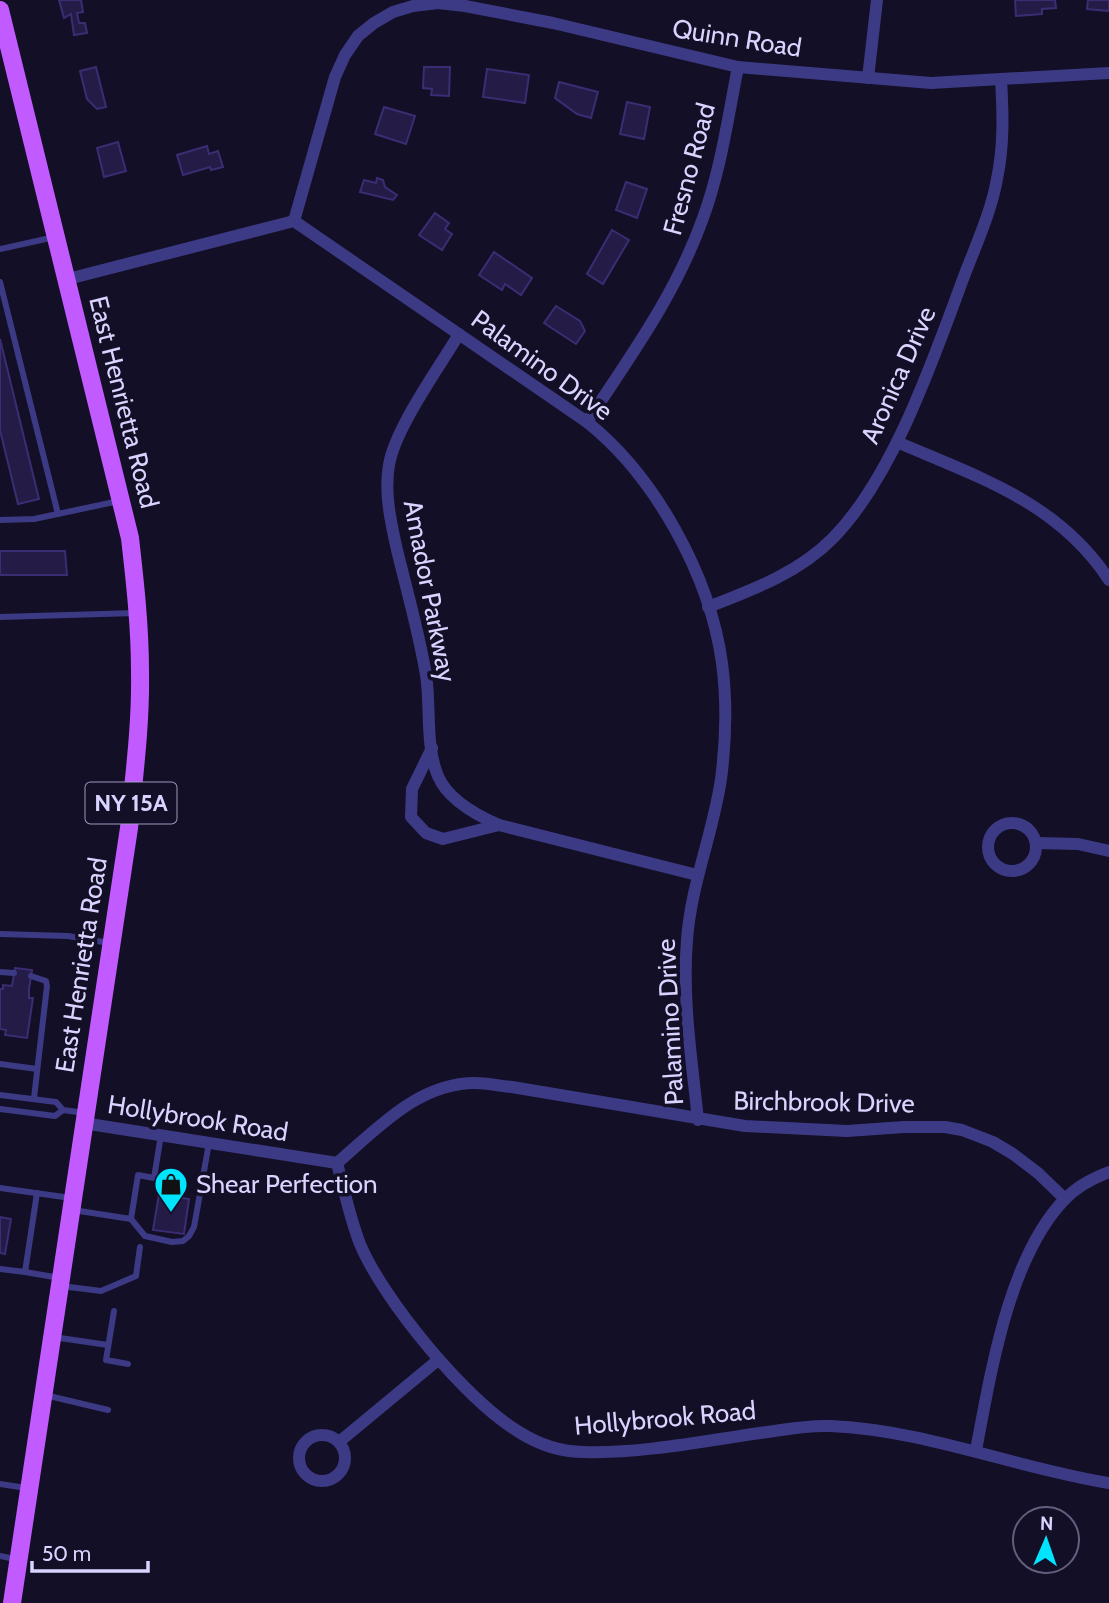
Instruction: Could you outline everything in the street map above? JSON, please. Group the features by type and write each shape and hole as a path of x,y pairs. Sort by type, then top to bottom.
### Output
{"main road":[{"name":"East Henrietta Road","path":"0,10 130,538 138,613 140,675 129,828 29,1489 9,1558 12,1603"}],"street":[{"path":"868,78 877,0"},
{"name":"Quinn Road","path":"295,221 335,77 345,55 358,37 393,12 413,6 438,3 465,6 553,23 738,67 931,83 1109,73"},
{"name":"Fresno Road","path":"587,422 663,307 690,253 718,171 738,67"},
{"name":"Aronica Drive","path":"708,607 771,581 797,566 831,540 860,505 897,442 938,348 994,192 1001,155 1002,79"},
{"path":"68,279 295,221"},
{"name":"Palamino Drive","path":"295,221 600,432 643,480 674,528 694,570 708,607 722,662 725,702 717,803 697,875 690,914 686,963 687,1006 698,1120"},
{"name":"Amador Parkway","path":"460,334 396,443 389,465 387,491 391,521 426,676 432,748 438,776 467,808 499,825 697,875"},
{"path":"897,442 1020,497 1051,517 1084,547 1109,580"},
{"name":"Amador Parkway","path":"432,748 412,789 411,817 426,833 443,839 499,825"},
{"path":"1036,843 1108,847"},
{"name":"Birchbrook Drive","path":"337,1163 417,1098 438,1090 473,1083 512,1087 745,1126 847,1131 904,1126 962,1130 1013,1154 1065,1199"},
{"name":"Hollybrook Road","path":"84,1118 161,1135 337,1163 351,1217 371,1266 384,1288 438,1360 480,1401 517,1431 541,1444 564,1451 631,1450 825,1426 877,1430 976,1450 1037,1468 1109,1483"},
{"path":"976,1450 995,1354 1018,1281 1043,1228 1065,1199 1092,1178 1109,1172"},
{"path":"339,1442 438,1360"}],"lane":[{"path":"0,249 57,237"},
{"path":"0,282 58,514"},
{"path":"0,520 34,519 121,501"},
{"path":"0,617 138,613"},
{"path":"0,934 68,936 111,943"},
{"path":"0,972 14,973"},
{"path":"31,976 46,981 47,986 34,1098"},
{"path":"0,1064 37,1069"},
{"path":"0,1095 56,1102 63,1110 84,1118"},
{"path":"0,1109 55,1116 63,1110"},
{"path":"131,1219 138,1175 153,1178 161,1135"},
{"path":"0,1188 37,1193 131,1219 145,1236 183,1241 194,1227 209,1143"},
{"path":"25,1272 37,1193"},
{"path":"0,1269 25,1272 101,1291 136,1276 140,1247"},
{"path":"114,1311 106,1360 128,1364"},
{"path":"52,1336 108,1345"},
{"path":"43,1395 108,1410"},
{"path":"0,1484 29,1489"}],"building":[{"path":"59,0 81,0 83,12 77,13 79,23 85,23 87,33 74,35 71,14 64,18"},
{"path":"1015,0 1055,0 1056,8 1042,9 1042,14 1016,16"},
{"path":"1088,0 1109,0 1109,11 1087,9"},
{"path":"96,67 106,107 97,109 87,99 80,71"},
{"path":"424,67 450,67 449,96 431,95 432,89 423,88"},
{"path":"487,69 529,75 525,103 483,97"},
{"path":"559,82 598,92 591,118 577,114 555,98"},
{"path":"627,102 650,107 644,139 620,134"},
{"path":"384,107 415,116 406,144 375,134"},
{"path":"118,142 126,171 104,177 97,148"},
{"path":"207,146 209,154 218,151 223,167 211,170 210,167 183,175 177,155"},
{"path":"377,178 383,180 385,187 397,195 393,200 360,192 364,180 376,183"},
{"path":"626,182 647,189 637,218 616,210"},
{"path":"435,213 449,223 445,229 452,234 442,250 419,235"},
{"path":"612,230 629,240 603,284 587,274"},
{"path":"494,252 532,278 521,295 505,284 502,290 479,275"},
{"path":"556,306 580,321 585,331 576,344 544,323"},
{"path":"0,339 39,499 18,504 0,430"},
{"path":"0,551 65,551 67,575 0,575"},
{"path":"15,968 32,970 29,998 33,998 27,1038 5,1035 6,1030 0,1029 0,989 3,989 3,985 12,986"},
{"name":"Shear Perfection","path":"159,1194 189,1199 184,1234 153,1230"},
{"path":"0,1217 11,1219 5,1254 0,1253"}],"place":[{"name":"Shear Perfection","path":"171,1214"}]}
